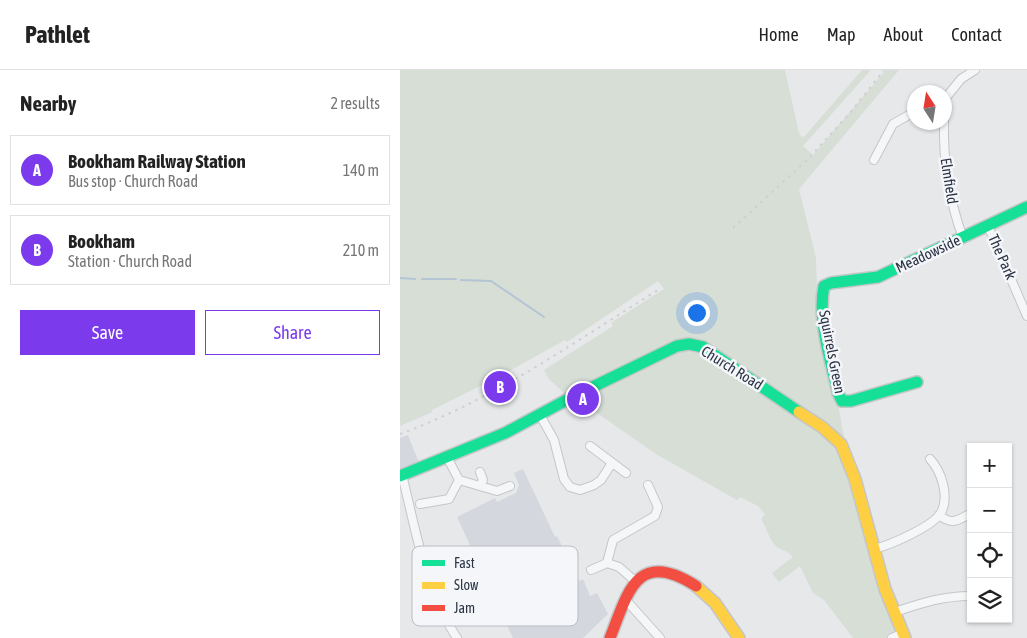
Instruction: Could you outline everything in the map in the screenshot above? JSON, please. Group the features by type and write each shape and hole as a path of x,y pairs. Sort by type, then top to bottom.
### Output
{"street":[{"path":"952,90 960,79 975,70"},
{"path":"874,160 893,124 907,116"},
{"name":"Elmfield","path":"944,130 943,145 948,185 955,216 963,238"},
{"name":"Meadowside","path":"824,286 831,283 878,277 1027,207"},
{"name":"The Park","path":"988,226 1027,316"},
{"name":"Squirrels Green","path":"824,286 822,300 827,338 838,393 842,401 851,401 917,382"},
{"name":"Church Road","path":"401,476 505,433 677,346 689,344 702,347 822,427 841,444 855,480 886,589 905,636"},
{"path":"540,414 554,440 564,479 570,488 580,490 594,485 601,480 612,463"},
{"path":"590,446 626,473"},
{"path":"447,457 459,480 497,491 510,486"},
{"path":"874,549 918,530 934,520 942,510 944,496 942,478 937,467 930,459"},
{"path":"480,472 483,480 480,486"},
{"path":"401,476 420,546"},
{"path":"420,504 449,498 459,480"},
{"path":"607,563 613,540 655,516 658,506 648,485"},
{"path":"939,514 946,521 956,522 967,515"},
{"path":"591,570 607,563 619,567 635,581"},
{"path":"610,638 625,599 635,581 648,574 661,571 684,579 714,602 739,638"},
{"path":"895,612 926,601 949,596 967,596"},
{"path":"625,599 660,638"},
{"path":"449,626 457,638"},
{"path":"892,638 905,636"}],"shaded area":[{"path":"400,70 785,70 799,133 803,138 862,70 871,70 803,146 813,155 886,70 899,70 799,189 816,258 817,293 844,437 840,438 841,450 901,638 853,638 824,600 813,593 800,566 779,582 772,573 793,557 772,542 761,519 765,514 758,506 740,497 737,500 656,454 581,402 572,393 564,393 549,379 544,370 613,326 611,323 664,289 658,281 567,342 565,340 495,379 493,376 486,379 488,382 432,410 432,412 400,426"},
{"path":"408,435 419,463 400,470 400,438"},
{"path":"523,469 555,537 557,536 562,546 470,546 457,517 495,498 497,502 516,493 519,485 514,473"},
{"path":"578,579 579,581 583,579 590,596 597,593 608,614 583,638 513,638 507,626 578,626"}],"waterway":[{"path":"400,278 415,279"},
{"path":"422,279 456,279"},
{"path":"461,280 491,281 544,317"}],"railway":[{"path":"733,228 807,160 850,113 884,70"},
{"path":"400,434 435,420 502,386 661,288"}],"traffic: fast":[{"path":"917,382 851,401 842,401 838,393 824,326 822,312 824,286 831,283 878,277 1027,207"},
{"path":"400,476 505,433 574,396 677,346 689,344 703,347 799,412"}],"traffic: slow":[{"path":"799,412 822,427 841,444 855,479 885,589 905,638"},
{"path":"696,586 715,603 739,638"}],"traffic: jam":[{"path":"610,638 630,591 638,581 648,574 660,572 676,575 696,586"}],"place":[{"name":"Bookham","path":"500,387"},
{"name":"Bookham Railway Station","path":"583,399"}]}
